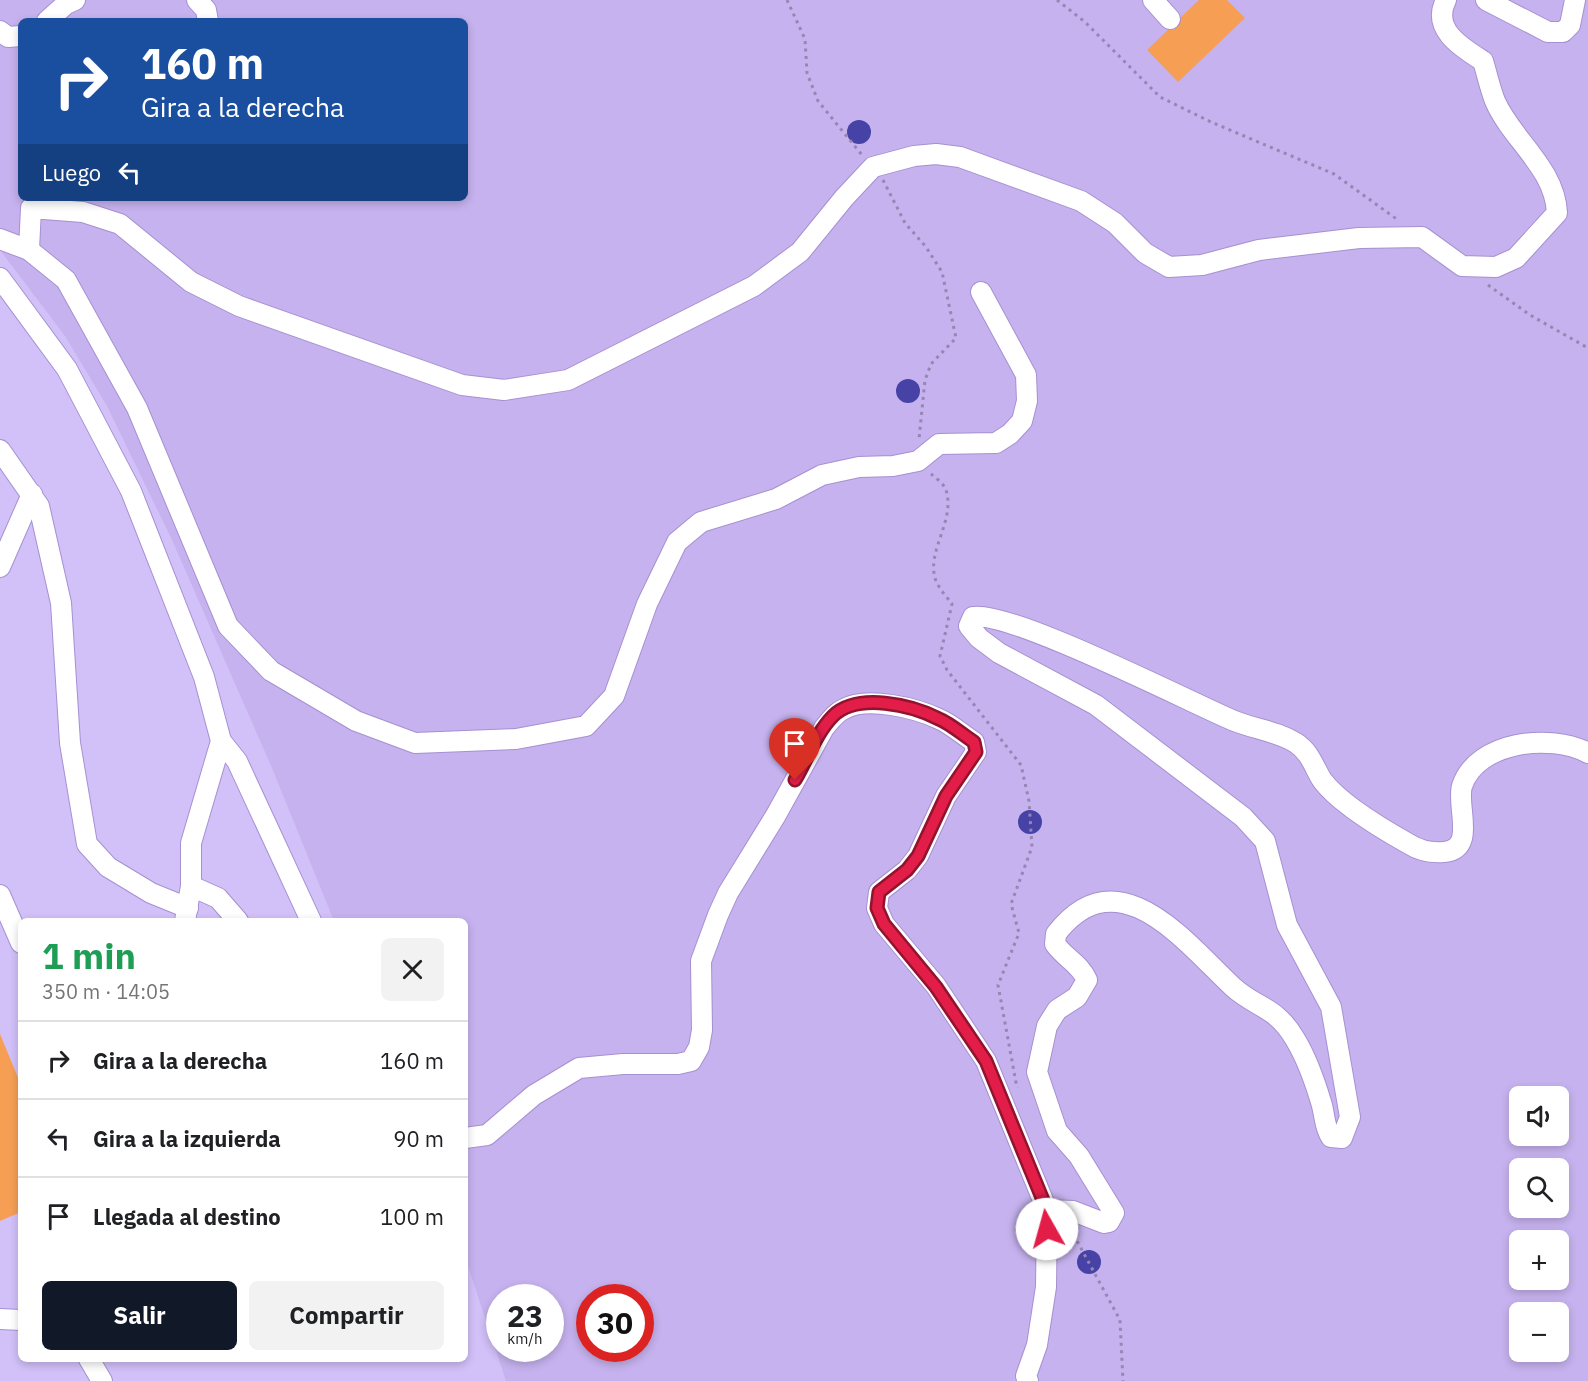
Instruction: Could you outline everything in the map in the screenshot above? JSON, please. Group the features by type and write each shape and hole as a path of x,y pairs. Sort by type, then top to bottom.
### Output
{"street":[{"path":"50,18 66,4 75,0"},
{"path":"197,0 206,10 207,18"},
{"path":"1153,0 1170,19"},
{"path":"29,250 39,203 82,212 120,224 191,282 239,306 462,385 504,390 568,380 754,286 800,252 844,198 873,167 914,156 936,154 960,157 1081,201 1115,223 1145,253 1169,267 1202,265 1259,250 1359,238 1422,237 1462,266 1496,267 1516,258 1557,213 1557,199 1548,179 1495,101 1483,61 1458,45 1441,23 1441,10 1446,0"},
{"path":"1486,0 1548,32 1563,32 1570,26 1575,0"},
{"path":"0,31 8,37 18,36"},
{"path":"0,239 29,250 66,280 137,408 228,626 271,670 356,721 415,743 516,739 586,726 614,696 647,604 677,542 701,522 776,499 822,475 859,467 893,466 918,461 939,444 996,443 1022,421 1026,400 1026,375 981,292"},
{"path":"0,278 67,369 131,491 204,677 221,741 237,761 310,918"},
{"path":"0,450 39,506 61,603 70,743 87,844 108,867 186,914 191,886 191,843 221,741"},
{"path":"0,567 32,494"},
{"path":"1055,1210 1073,1211 1104,1223 1109,1221 1113,1214 1079,1156 1057,1131 1037,1072 1047,1026 1057,1010 1077,997 1087,980 1076,963 1063,955 1055,944 1056,934 1081,909 1119,901 1139,906 1155,916 1209,962 1235,989 1274,1011 1295,1039 1322,1103 1327,1131 1331,1137 1342,1138 1350,1117 1331,1007 1287,925 1265,842 1243,817 1096,705 1023,667 979,638 969,626 973,617 982,615 1000,620 1096,657 1236,722 1264,730 1297,744 1311,759 1323,780 1345,801 1410,845 1430,852 1448,852 1461,842 1464,825 1461,809 1462,786 1476,764 1511,745 1546,742 1588,753"},
{"path":"468,1138 487,1135 534,1095 579,1068 623,1064 678,1064 691,1061 699,1047 702,1030 701,961 718,915 728,893 776,815 824,728 845,708 864,703 908,707 940,719 974,742 976,752 946,796 918,856 907,870 879,892 877,908 884,924 942,995 986,1061 1055,1210 1037,1345 1023,1379"},
{"path":"191,886 218,898 235,918"},
{"path":"0,895 18,936"},
{"path":"0,1319 18,1320"},
{"path":"91,1362 102,1381"}],"path":[{"path":"787,0 805,39 807,73 818,101 844,136 884,181 905,224 926,246 942,272 956,338 931,364 925,380 918,461 946,488 947,496 944,533 934,560 936,580 952,604 940,656 947,670 1021,765 1029,801 1032,847 1011,904 1019,933 998,985 1019,1099"},
{"path":"1057,0 1085,22 1160,97 1211,122 1334,174 1422,237"},
{"path":"1462,266 1530,315 1588,348"},
{"path":"1055,1210 1098,1277 1120,1320 1123,1381"}],"shaded area":[{"path":"0,0 1588,0 1588,1381 506,1381 500,1362 564,1362 564,1284 486,1284 486,1321 468,1266 468,918 333,918 272,768 172,540 107,406 65,336 0,250"},
{"path":"1199,0 1227,0 1245,18 1178,82 1147,50"},
{"path":"0,1034 18,1078 18,1213 0,1221"}],"building":[{"path":"859,120 868,123 871,132 868,141 859,144 850,141 847,132 850,123"},
{"path":"903,379 913,379 920,386 920,396 913,403 903,403 896,396 896,386"},
{"path":"1030,810 1039,813 1042,822 1039,831 1030,834 1021,831 1018,822 1021,813"},
{"path":"1084,1250 1094,1250 1101,1257 1101,1267 1094,1274 1084,1274 1077,1267 1077,1257"}],"route":[{"path":"795,780 833,716 845,708 864,703 908,707 940,719 974,742 976,752 946,796 918,856 907,870 879,892 877,908 884,924 936,987 986,1061 1047,1210 1047,1229"}]}
